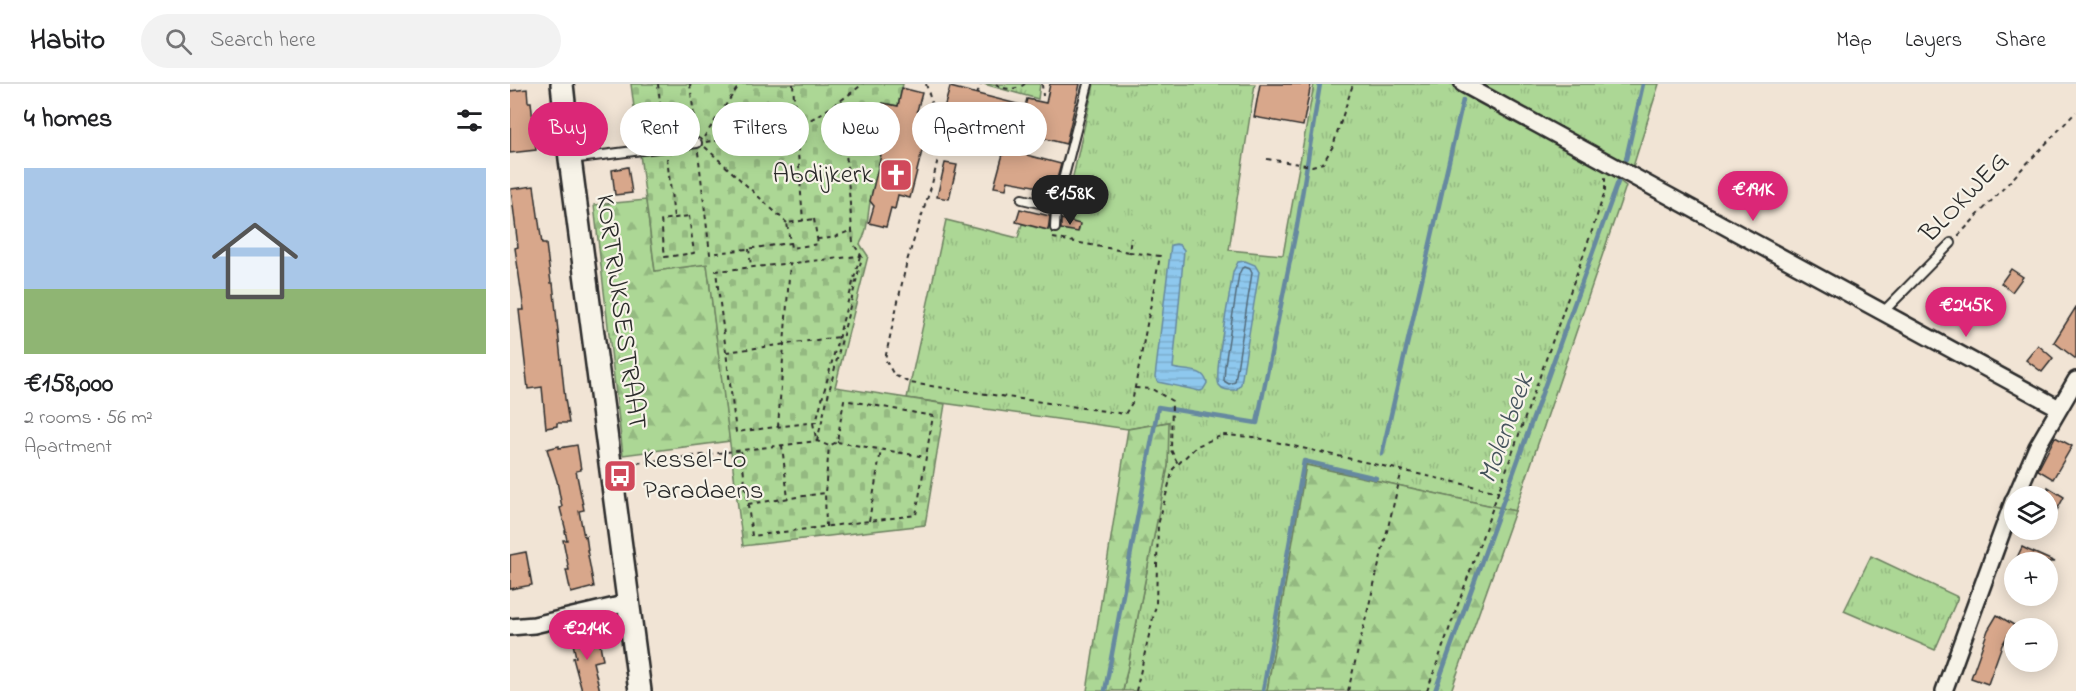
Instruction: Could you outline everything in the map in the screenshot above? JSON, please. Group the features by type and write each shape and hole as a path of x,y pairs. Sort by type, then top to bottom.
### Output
{"street":[{"name":"KORTRIJKSESTRAAT","path":"562,84 640,691"},
{"path":"1463,84 2059,408"},
{"path":"2020,486 2037,447 2076,380"},
{"path":"1944,691 2004,528"},
{"path":"510,627 534,625 628,603"}],"lane":[{"path":"1055,228 1056,207 1088,84"},
{"path":"570,159 620,153"},
{"path":"1022,199 1056,207"},
{"name":"BLOKWEG","path":"1884,311 1951,243"}],"path":[{"path":"690,84 692,102"},
{"path":"706,135 740,84"},
{"path":"793,84 794,102"},
{"path":"809,119 842,100 863,84"},
{"path":"926,84 944,133 932,184 907,261 885,359 894,375 910,383 1125,414 1132,404 1160,256 1053,240 1055,228"},
{"path":"977,93 981,84"},
{"path":"996,84 1010,89 1024,84"},
{"path":"1042,84 1042,96"},
{"path":"1267,159 1312,166 1323,163 1333,146 1353,84"},
{"path":"817,441 862,257 853,243 842,100"},
{"name":"BLOKWEG","path":"1951,243 2076,112"},
{"path":"700,144 706,147 787,223 791,248 818,244 814,219 787,223"},
{"path":"699,156 711,254 790,243"},
{"path":"798,156 802,221"},
{"path":"1427,691 1593,228 1605,192 1606,162"},
{"path":"689,216 694,253 665,257 661,220 674,218 689,216"},
{"path":"817,239 832,238 852,230"},
{"path":"1129,252 1131,238"},
{"path":"749,249 751,266"},
{"path":"860,256 816,423 736,432 716,271 790,262 860,256"},
{"path":"778,427 790,262"},
{"path":"726,352 839,337"},
{"path":"1135,388 1152,389 1172,400 1171,450 1178,464"},
{"path":"741,451 752,536 916,515 933,416 844,400 837,442"},
{"path":"813,423 817,441"},
{"path":"1136,691 1156,604 1158,525 1173,469 1197,446 1223,435 1253,437 1499,492"},
{"path":"611,466 817,441 830,446"},
{"path":"830,446 837,442 926,457"},
{"path":"782,445 788,499"},
{"path":"826,527 825,494 830,446"},
{"path":"869,521 881,450"},
{"path":"1347,691 1402,470"},
{"path":"748,504 825,494"}],"green space":[{"path":"631,84 903,84 899,102 821,102 821,156 881,156 866,227 860,244 868,256 835,387 945,404 925,525 743,546 707,264 655,271 640,156 700,156 700,102 633,102"},
{"path":"984,84 1040,84 1038,99"},
{"path":"1094,84 1255,84 1229,250 1283,255 1314,84 1452,84 1598,164 1626,186 1515,511 1306,465 1267,691 1123,691 1168,466 1168,422 1128,429 907,398 946,220 1018,238 1022,224 1048,230 1049,227 1061,229"},
{"path":"1474,84 1659,84 1632,170"},
{"path":"646,200 655,271 707,264 730,441 623,455 594,205"},
{"path":"1169,422 1168,466 1123,691 1087,691 1128,429"},
{"path":"1306,465 1515,511 1451,691 1267,691"},
{"path":"1871,556 1958,597 1935,650 1844,611"}],"water":[{"path":"1176,244 1184,250 1173,368 1202,374 1207,383 1200,391 1158,382 1155,377 1171,245"},
{"path":"1245,261 1255,265 1259,272 1241,384 1236,390 1227,390 1219,385 1220,349 1233,272 1238,262"}],"building":[{"path":"1050,84 1080,84 1066,144 1047,139 1046,102"},
{"path":"1260,84 1311,84 1303,126 1254,117"},
{"path":"950,87 1009,102 946,102"},
{"path":"902,88 922,93 920,102 912,102 912,156 921,156 910,198 898,195 895,209 891,208 886,227 869,223 874,206 870,201 881,156 900,156 899,102"},
{"path":"527,89 528,151 510,153 510,91"},
{"path":"1027,99 1041,102 1026,102"},
{"path":"1002,156 1030,156 1061,164 1054,190 1008,181 1006,189 994,187"},
{"path":"945,163 957,165 949,199 937,197"},
{"path":"628,167 632,193 615,195 612,170"},
{"path":"534,186 542,244 546,244 551,283 553,283 569,423 557,423 557,426 546,428 542,387 528,389 519,310 524,310 515,248 518,247 511,189"},
{"path":"1020,209 1050,216 1048,230 1016,222"},
{"path":"1061,219 1080,224 1078,232 1061,229"},
{"path":"2011,269 2023,277 2012,292 2001,283"},
{"path":"2076,307 2076,359 2054,342"},
{"path":"2038,345 2053,358 2042,372 2026,360"},
{"path":"2055,437 2072,446 2053,479 2038,470"},
{"path":"577,445 581,470 576,471 584,510 579,511 584,537 586,536 594,587 571,593 566,570 569,570 563,540 567,540 560,508 562,507 547,449"},
{"path":"2058,493 2064,497 2058,508"},
{"path":"2022,547 2032,552 2020,552"},
{"path":"526,552 532,585 510,589 510,555"},
{"path":"1997,615 2004,619 2004,642 1988,684 1971,678 1988,630"},
{"path":"598,634 603,660 593,662 600,691 582,691 573,658 576,657 572,639"}],"waterway":[{"path":"1105,691 1158,407 1257,423 1297,226 1320,84"},
{"name":"Molenbeek","path":"1626,159 1643,84"},
{"path":"1382,454 1463,100"},
{"name":"Molenbeek","path":"1435,691 1618,182"},
{"path":"1263,691 1304,461 1376,478"}],"place":[{"name":"Abdijkerk","path":"896,175"},
{"name":"Kessel-Lo Paradaens","path":"620,476"}]}
